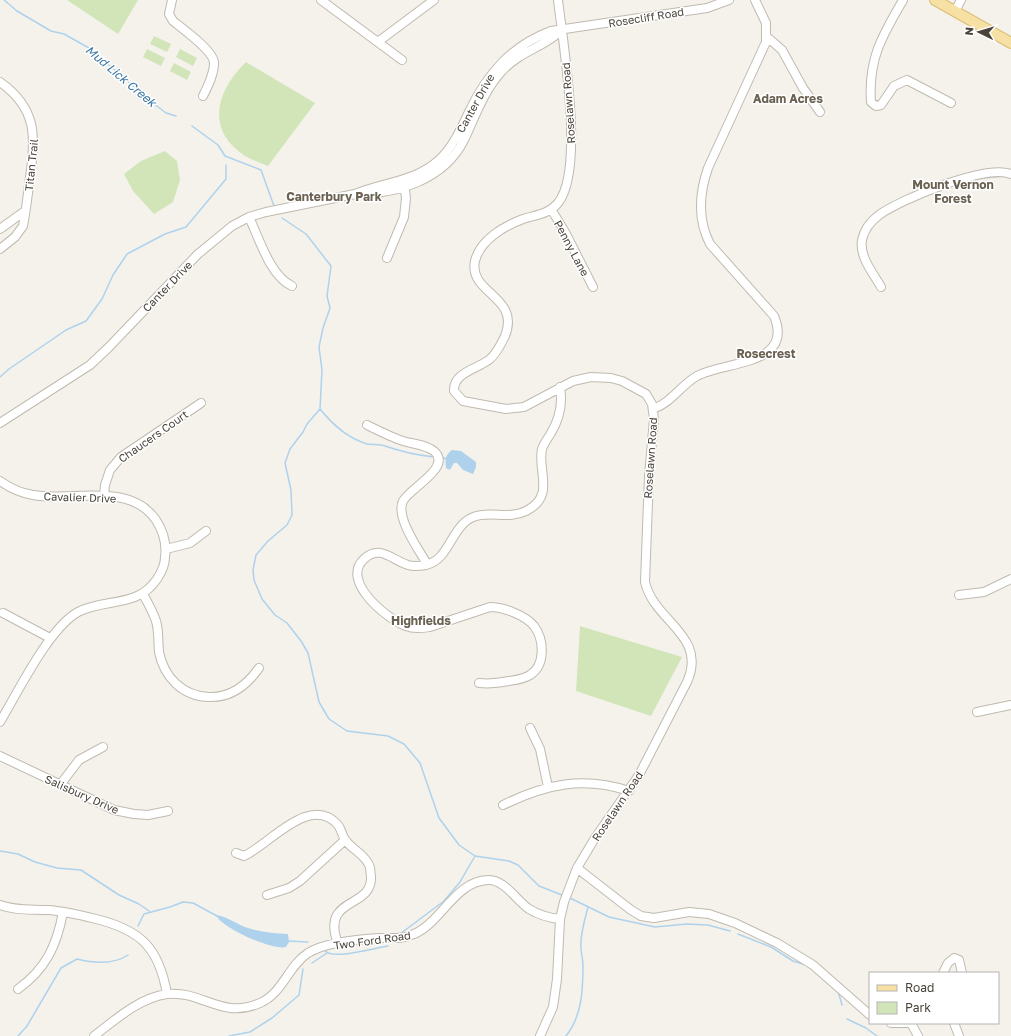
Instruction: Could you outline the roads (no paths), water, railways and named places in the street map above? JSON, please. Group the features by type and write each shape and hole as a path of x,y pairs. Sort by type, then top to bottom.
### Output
{"main road":[{"path":"935,0 1011,43"}],"street":[{"path":"172,0 169,14 173,21 207,50 214,62 212,73 203,96"},
{"path":"320,0 379,41 402,60"},
{"path":"379,41 434,0"},
{"name":"Roselawn Road","path":"540,1036 548,1020 555,996 560,919 564,902 577,868 595,838 629,791 687,682 693,667 692,655 685,639 650,599 645,582 649,476 654,409 650,398 641,390 611,378 582,378 560,387 524,407 506,409 463,401 456,395 454,387 460,376 485,363 495,353 501,344 508,326 506,310 477,278 474,266 476,256 486,242 502,229 551,209 559,201 565,188 571,145 571,128 558,0"},
{"name":"Rosecliff Road","path":"562,30 707,8 729,0"},
{"path":"654,409 665,404 688,383 704,372 761,357 771,348 776,339 777,328 774,316 710,244 702,226 700,208 703,186 708,168 767,37 766,23 756,0"},
{"path":"902,0 876,49 871,71 871,102 876,106 881,105 894,86 907,80 951,103"},
{"path":"955,11 961,0"},
{"name":"Canter Drive","path":"0,423 90,365 210,243 232,226 249,217 276,210 355,194 377,186 404,183 430,168 447,152 484,83 501,61 520,47 546,33 562,30"},
{"path":"767,37 782,50 820,112"},
{"name":"Titan Trail","path":"0,82 20,100 30,118 33,127 34,141 25,211 20,232 0,249"},
{"path":"881,288 864,257 862,246 866,230 878,216 927,191 944,185 990,172 1003,171 1011,174"},
{"path":"387,258 404,217 404,183"},
{"name":"Penny Lane","path":"551,209 565,232 593,287"},
{"path":"0,229 25,211"},
{"path":"249,217 274,271 283,281 292,286"},
{"path":"479,683 504,682 530,675 539,664 542,646 538,634 531,623 498,607 483,608 430,627 407,627 375,604 364,594 359,584 359,566 365,558 374,553 386,554 412,566 428,564 434,562 442,555 460,527 472,517 486,514 516,514 528,510 539,500 544,486 541,456 543,446 554,427 561,409 560,387"},
{"name":"Chaucers Court","path":"104,496 108,473 121,457 201,403"},
{"path":"367,424 388,435 433,450 438,457 439,463 433,473 406,497 401,508 402,516 408,529 428,564"},
{"name":"Cavalier Drive","path":"0,480 11,488 32,495 104,496 130,500 147,510 161,528 166,549 165,560 160,575 143,594 126,601 96,606 79,612 64,622 50,638 0,722"},
{"path":"166,549 190,543 206,531"},
{"path":"959,595 984,592 1011,579"},
{"path":"143,594 156,622 159,651 164,668 170,678 179,687 196,695 220,696 239,688 259,668"},
{"path":"4,613 50,638"},
{"path":"977,712 1011,705"},
{"path":"530,728 540,749 548,787"},
{"path":"60,784 79,760 103,747"},
{"name":"Salisbury Drive","path":"0,756 104,806 124,812 148,815 168,811"},
{"path":"503,805 526,794 548,787 582,783 616,786 629,791"},
{"path":"236,853 244,856 254,851 277,832 312,814 330,818 339,826 345,840 362,855 370,865 371,879 369,888 363,896 343,908 337,914 333,924 338,944"},
{"path":"267,895 289,888 300,881 345,840"},
{"path":"577,868 641,916 654,918 689,912 709,914 777,943 813,965 869,1014"},
{"name":"Two Ford Road","path":"94,1036 127,1011 156,997 167,994 192,997 227,1008 254,1005 273,995 297,963 307,954 322,947 338,944 381,938 401,938 415,934 427,926 462,891 476,883 489,880 498,882 533,911 545,916 560,919"},
{"path":"0,905 21,910 63,912 102,920 120,926 138,936 150,948 158,961 164,977 167,994"},
{"path":"18,989 33,977 47,961 57,941 63,912"},
{"path":"944,972 948,963 954,958 959,960 962,972"},
{"path":"912,1024 918,1036"},
{"path":"954,1024 959,1036"}],"water":[{"path":"452,450 461,451 476,462 476,467 473,474 463,470 457,463 454,463 450,470 446,468 446,458"},
{"path":"216,915 250,929 288,934 289,942 286,947 279,947 259,942 227,926"}],"waterway":[{"name":"Mud Lick Creek","path":"4,0 17,11 51,31 64,34 89,48 153,103 166,113 176,116"},
{"name":"Mud Lick Creek","path":"192,126 218,145 225,156 261,170 274,206"},
{"path":"0,377 9,369 66,330 86,321 102,299 113,275 127,254 165,234 186,227 226,179 226,165"},
{"name":"Mud Lick Creek","path":"282,218 306,234 331,266 327,296 330,308 323,328 319,347 322,370 320,409 307,424 290,449 285,463 291,490 292,515 287,525 268,541 256,555 253,570 254,580 262,599 275,615 287,623 308,653 319,702 329,719 347,731 388,736 404,744 420,763 439,818 459,845 475,856 509,861 518,865 539,886 562,895"},
{"path":"320,409 347,435 367,444 383,445 409,453 434,457"},
{"path":"443,458 447,459"},
{"path":"0,851 18,854 35,862 57,868 81,870 119,895 139,904 149,911"},
{"path":"400,934 444,901 460,882 475,856"},
{"path":"570,898 609,917 655,927 687,924 708,925 730,931"},
{"path":"138,926 144,914 183,902 193,903 217,916"},
{"path":"566,1036 575,1020 582,993 583,962 581,938 588,907"},
{"path":"738,934 771,947 793,961 803,964"},
{"path":"288,941 308,942"},
{"path":"325,951 330,953 346,954 388,946"},
{"path":"312,963 327,953"},
{"path":"18,1036 27,1026 61,968 77,959 109,962 128,955"},
{"path":"229,1036 250,1032 272,1018 299,995 303,969"},
{"path":"838,991 842,1005"},
{"path":"847,1019 866,1028 877,1036"}],"district":[{"name":"Adam Acres","path":"788,98"},
{"name":"Mount Vernon Forest","path":"953,191"},
{"name":"Canterbury Park","path":"334,196"},
{"name":"Rosecrest","path":"766,353"},
{"name":"Highfields","path":"421,620"}]}
